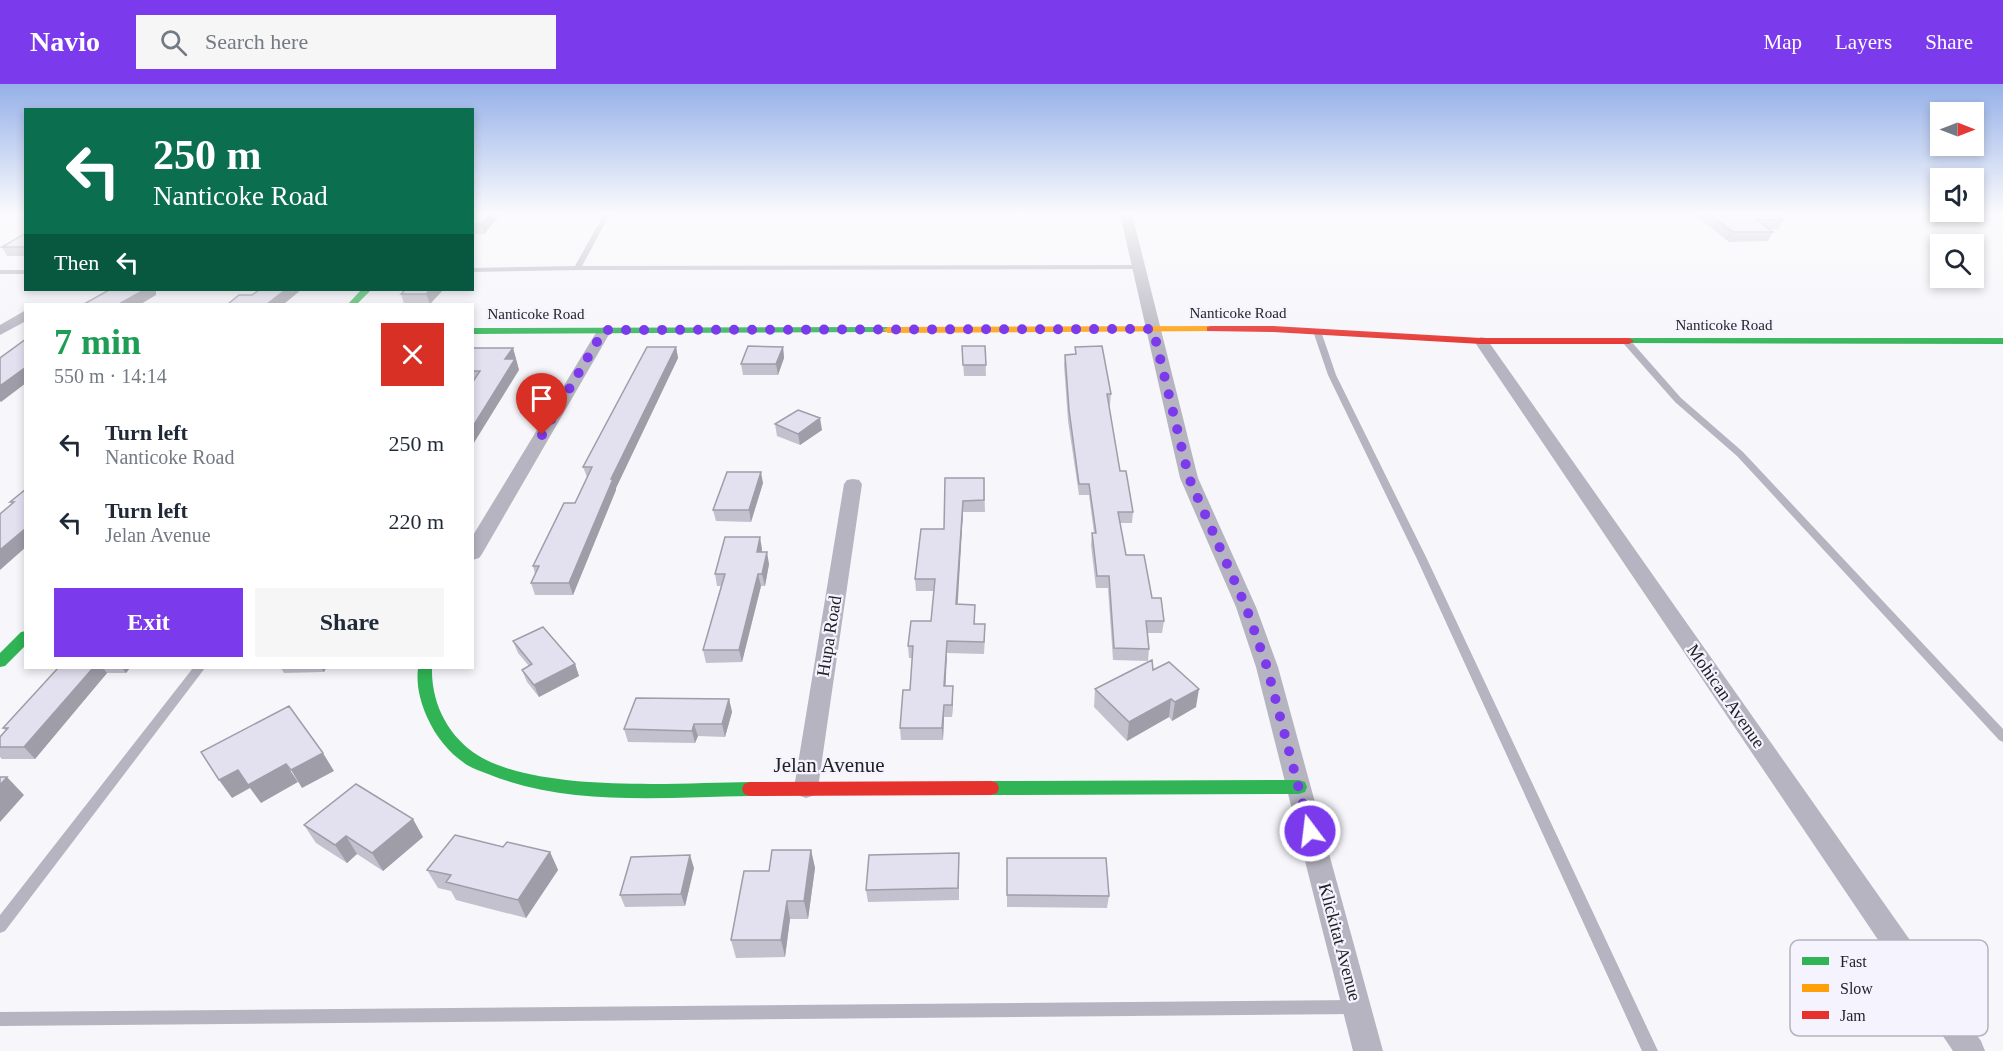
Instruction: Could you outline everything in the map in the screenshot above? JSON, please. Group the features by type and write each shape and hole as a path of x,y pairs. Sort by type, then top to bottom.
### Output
{"street":[{"name":"Klickitat Avenue","path":"1136,259 1189,478 1246,607 1267,667 1368,1051"},
{"path":"353,303 365,291"},
{"path":"0,332 24,315"},
{"name":"Nanticoke Road","path":"474,331 1153,329 1317,331 1481,341 2003,341"},
{"path":"474,551 604,330"},
{"name":"Mohican Avenue","path":"1481,341 1894,940"},
{"name":"Hupa Road","path":"806,788 853,484"},
{"path":"0,662 24,638"},
{"name":"Jelan Avenue","path":"424,669 423,675 431,710 449,741 480,765 519,779 598,788 1299,787"},
{"name":"Mohican Avenue","path":"1960,1036 1970,1051"}],"lane":[{"path":"577,268 582,259"},
{"path":"474,270 1138,267"},
{"path":"0,272 24,272"},
{"path":"1317,331 1332,375 1422,559 1650,1051"},
{"path":"1626,341 1678,400 1748,462 2003,737"},
{"path":"0,926 198,669"},
{"path":"0,1019 1357,1007"}],"building":[{"path":"107,291 142,291 121,303 86,303"},
{"path":"258,291 284,291 268,303 229,303 239,295 252,295"},
{"path":"404,291 429,291 426,294 401,294"},
{"path":"24,340 24,368 0,386 0,358"},
{"path":"748,346 783,347 776,364 741,364"},
{"path":"962,346 985,346 986,365 963,365"},
{"path":"1102,346 1111,394 1107,394 1120,471 1126,471 1133,512 1118,512 1126,555 1144,555 1152,598 1161,598 1164,621 1146,621 1149,649 1114,648 1109,576 1097,576 1092,533 1096,533 1089,484 1079,484 1069,410 1065,355 1076,354 1075,347"},
{"path":"647,347 676,347 611,479 613,479 569,583 531,583 539,566 533,566 564,503 575,503 592,467 583,467"},
{"path":"474,348 513,348 505,359 515,359 474,425 474,380 480,371 474,371"},
{"path":"798,410 820,418 798,434 775,424"},
{"path":"727,472 761,472 749,510 713,510"},
{"path":"945,478 984,478 984,500 963,501 956,604 975,605 974,624 985,624 984,642 947,641 944,686 953,686 952,705 944,705 942,728 900,728 903,690 910,690 913,646 908,646 911,621 931,621 935,579 915,579 921,529 944,529"},
{"path":"24,491 24,530 0,550 0,514 14,502 10,502"},
{"path":"725,537 760,537 757,552 767,552 762,574 758,574 739,650 703,650 725,574 715,574"},
{"path":"543,627 575,664 534,685 522,670 532,664 513,641"},
{"path":"1152,660 1153,670 1169,662 1199,689 1175,702 1171,699 1129,722 1095,689"},
{"path":"57,669 92,669 24,747 0,747 0,737 8,728 3,728"},
{"path":"636,698 729,699 722,724 694,724 692,731 624,729"},
{"path":"289,706 323,753 291,770 286,764 248,785 238,770 219,780 201,752"},
{"path":"0,777 7,777 0,785"},
{"path":"356,784 413,819 372,853 346,836 335,845 304,825"},
{"path":"455,835 503,847 507,842 550,852 518,900 446,882 451,875 427,870"},
{"path":"772,850 811,850 804,901 787,901 781,940 731,940 744,871 769,871"},
{"path":"959,853 958,888 866,890 869,855"},
{"path":"690,855 681,894 620,895 631,857"},
{"path":"1007,858 1106,858 1109,896 1007,895"}],"traffic: fast":[{"path":"353,303 365,291"},
{"path":"474,331 888,330"},
{"path":"1629,341 2003,341"},
{"path":"0,662 24,638"},
{"path":"425,669 429,702 449,741 474,761 508,775 547,783 591,788 750,789"},
{"path":"991,788 1299,787"}],"traffic: slow":[{"path":"888,330 1211,329"}],"traffic: jam":[{"path":"1211,329 1273,329 1481,341 1629,341"},
{"path":"750,789 991,788"}],"route":[{"path":"542,435 604,330 1153,329 1189,478 1246,607 1267,667 1310,831"}]}
